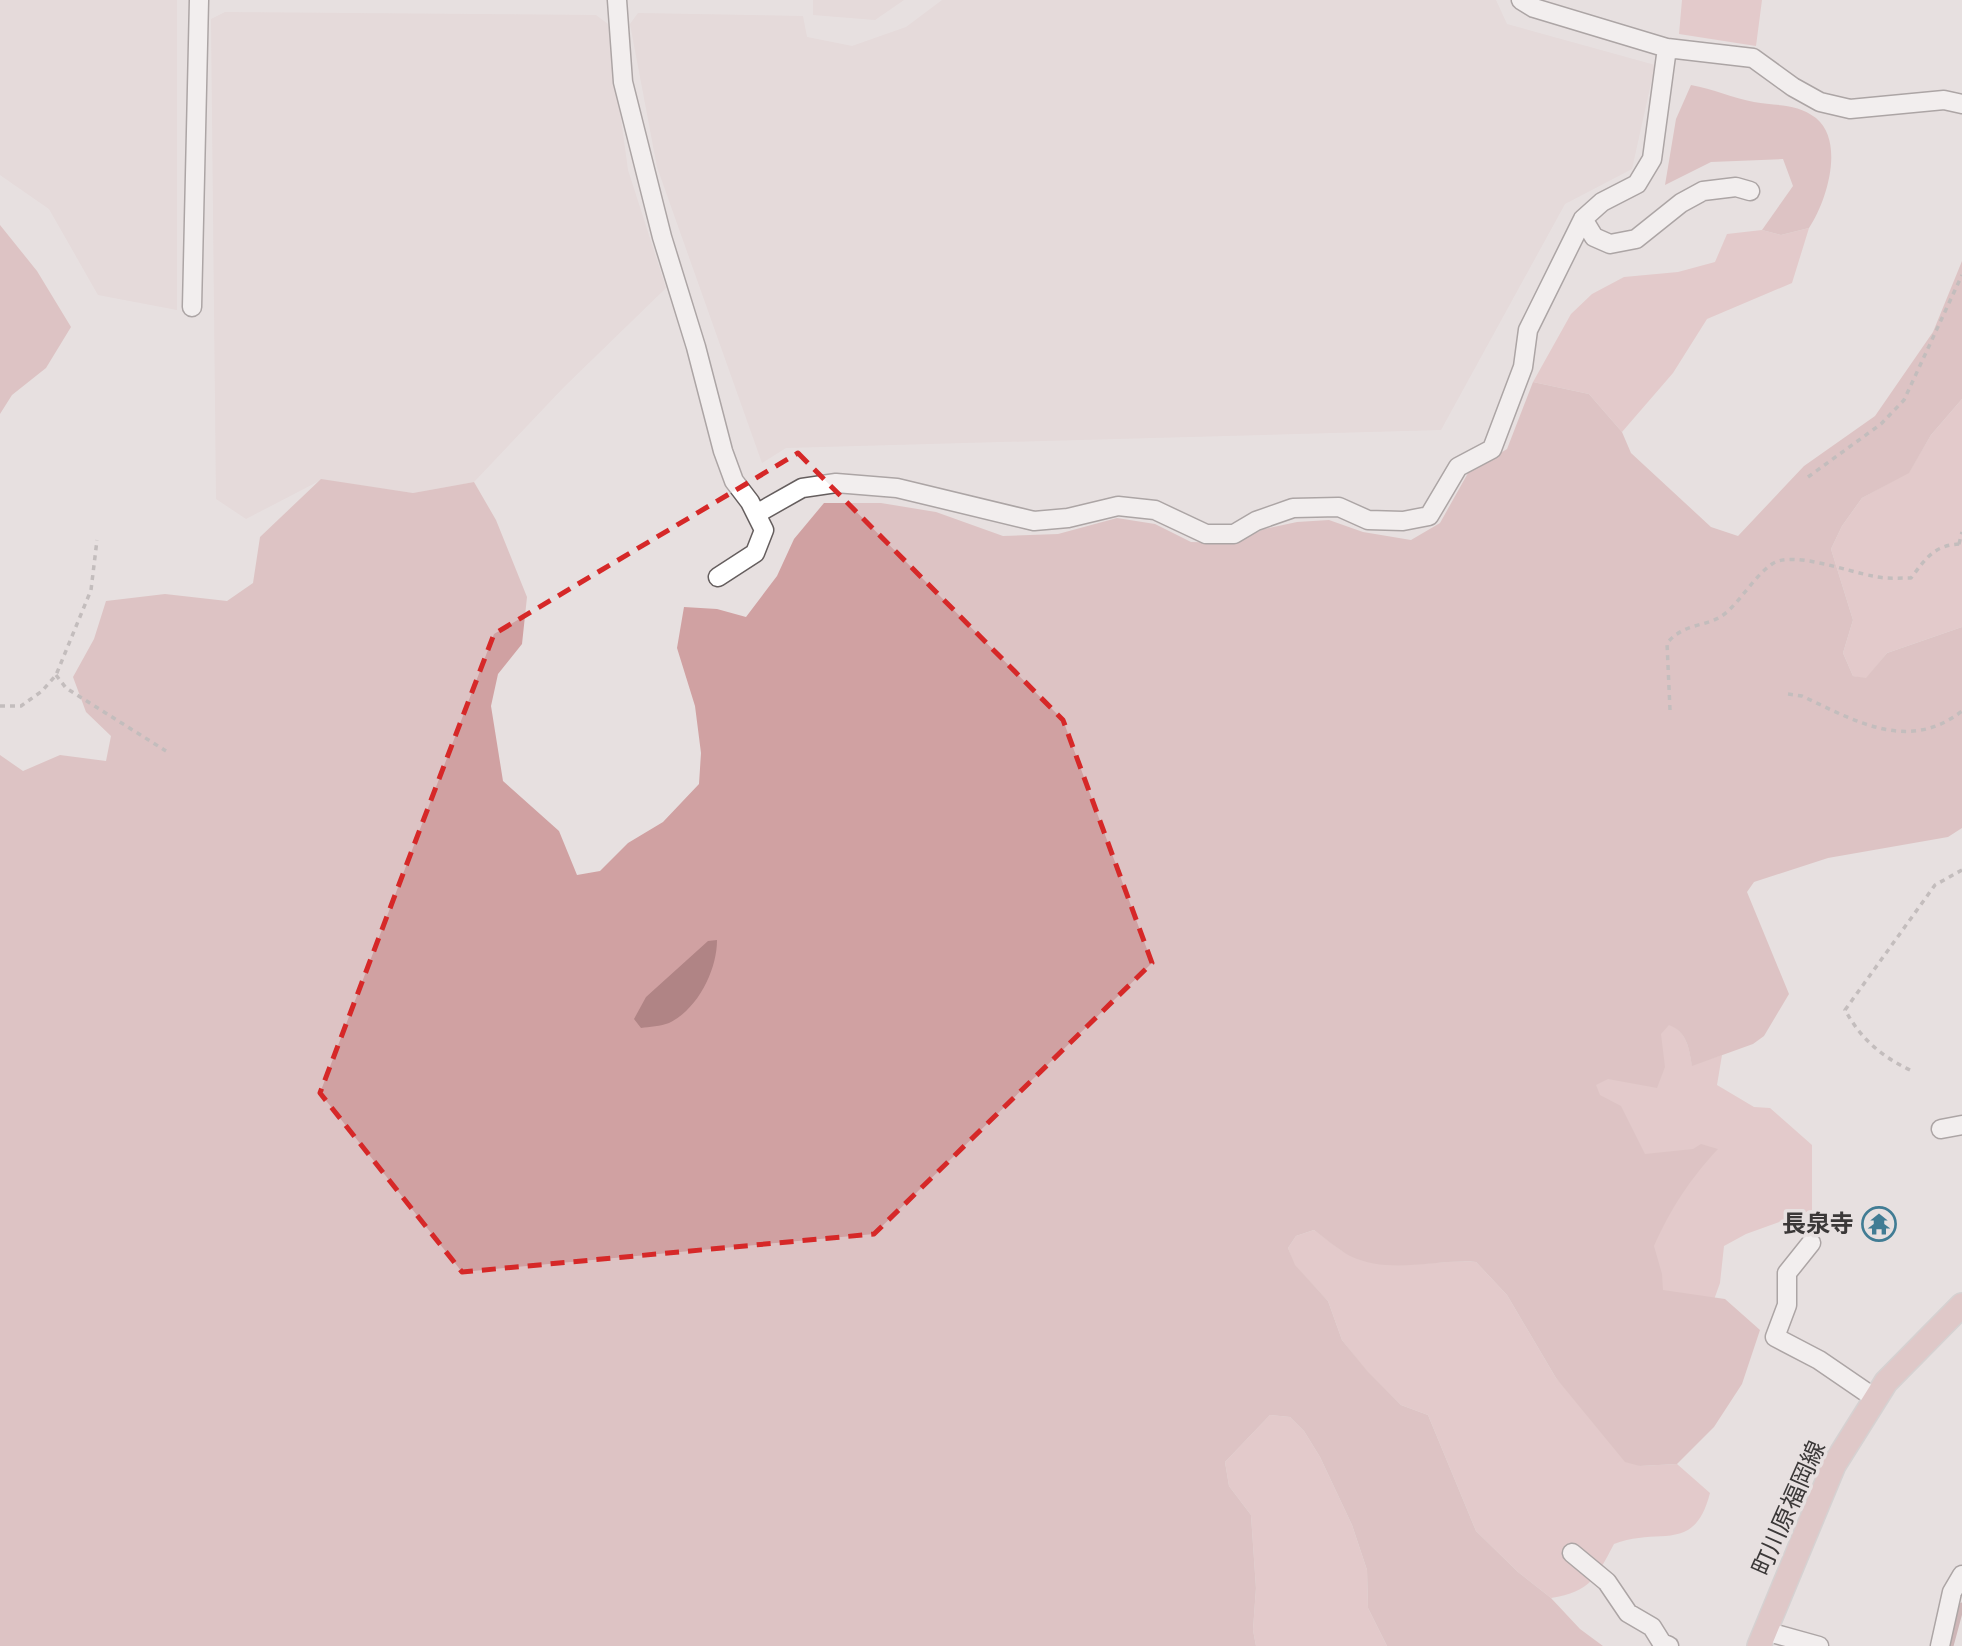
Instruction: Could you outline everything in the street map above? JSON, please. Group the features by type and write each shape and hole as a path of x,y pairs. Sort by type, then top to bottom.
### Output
{"main road":[{"name":"町川原福岡線","path":"1762,1638 1834,1465 1876,1399 1917,1347 1962,1305"}],"street":[{"path":"192,307 199,0"},
{"path":"617,0 624,82 662,237 696,347 723,451 734,481 764,530 755,553 718,578"},
{"path":"1521,0 1534,8 1667,48 1753,58 1793,87 1820,102 1850,109 1944,100 1962,104"},
{"path":"756,514 802,488 836,483 897,488 1034,521 1068,518 1118,506 1155,510 1206,534 1234,534 1256,521 1293,508 1339,507 1368,520 1403,521 1429,516 1458,467 1492,449 1523,367 1528,330 1583,219 1602,201 1637,184 1652,159 1667,48"},
{"path":"1583,219 1594,237 1610,244 1636,239 1681,203 1703,191 1736,187 1750,191"},
{"path":"1941,1129 1962,1125"},
{"path":"1811,1243 1787,1273 1787,1305 1775,1337 1819,1360 1876,1399"},
{"path":"1572,1553 1607,1582 1628,1612 1652,1627 1662,1643 1669,1646"},
{"path":"1940,1646 1952,1592 1962,1576"},
{"path":"1762,1638 1819,1646"}],"path":[{"path":"1808,477 1881,424 1904,400 1962,275"},
{"path":"1670,710 1667,643 1678,630 1716,619 1728,612 1772,564 1783,560 1803,560 1876,577 1910,578 1933,550 1946,544 1960,544 1962,532"},
{"path":"0,706 21,706 42,691 56,675 91,590 97,540"},
{"path":"56,675 66,688 166,751"},
{"path":"1788,694 1802,696 1886,732 1937,727 1962,711"},
{"path":"1910,1070 1888,1059 1858,1033 1845,1010 1935,885 1962,870"}],"highlighted area":[{"path":"798,453 1063,720 1152,963 874,1234 462,1272 320,1093 494,634"}],"shaded area":[{"path":"0,0 177,0 177,310 98,295 49,209 0,175"},
{"path":"813,0 904,0 875,20 813,15"},
{"path":"942,0 1496,0 1507,24 1655,65 1632,169 1565,204 1441,430 786,448 762,463 657,167 630,24 638,13 803,16 807,37 852,46 906,27"},
{"path":"1682,0 1762,0 1756,46 1679,34"},
{"path":"225,12 596,15 608,24 628,170 666,288 564,387 474,482 413,493 321,480 246,519 216,499 211,19"},
{"path":"1691,85 1746,100 1786,106 1816,118 1825,129 1830,142 1830,172 1822,203 1809,228 1781,235 1762,230 1793,186 1783,159 1711,162 1665,185 1676,119"},
{"path":"0,225 37,271 71,327 46,368 12,395 0,414"},
{"path":"1809,228 1792,283 1707,319 1673,373 1622,432 1589,394 1533,382 1571,314 1592,294 1624,277 1678,272 1715,262 1727,234 1762,230 1781,235"},
{"path":"1962,261 1962,399 1931,435 1909,473 1862,498 1842,526 1831,549 1853,620 1843,653 1853,676 1866,678 1887,653 1962,627 1962,828 1948,837 1828,858 1754,882 1747,892 1789,994 1764,1036 1753,1044 1692,1066 1683,1036 1669,1025 1661,1034 1665,1067 1657,1088 1608,1079 1596,1085 1600,1095 1621,1106 1645,1154 1693,1149 1701,1144 1718,1149 1682,1194 1654,1246 1662,1274 1663,1290 1725,1299 1760,1330 1742,1384 1714,1427 1677,1464 1640,1466 1625,1462 1556,1378 1507,1295 1476,1262 1381,1265 1365,1262 1345,1253 1314,1230 1296,1236 1288,1248 1295,1265 1328,1301 1342,1340 1368,1372 1401,1405 1428,1415 1476,1531 1518,1572 1551,1598 1580,1629 1603,1646 1387,1646 1368,1608 1367,1570 1352,1525 1320,1457 1304,1431 1290,1417 1270,1415 1225,1462 1229,1486 1251,1515 1256,1588 1253,1630 1256,1646 0,1646 0,755 23,771 60,755 106,761 111,736 86,712 73,677 94,639 106,601 165,594 227,601 253,583 260,537 321,479 413,493 474,482 496,520 527,597 522,644 498,674 491,706 503,781 559,831 577,875 600,871 628,843 663,822 699,784 701,753 695,706 677,648 684,607 717,609 746,617 777,576 794,539 824,503 881,503 936,512 1003,536 1058,534 1117,518 1155,524 1191,542 1234,543 1264,529 1297,522 1329,520 1363,532 1411,540 1440,523 1468,473 1507,449 1533,382 1589,394 1622,432 1631,453 1711,527 1738,536 1804,466 1875,416 1933,332"},
{"path":"1962,399 1962,627 1887,653 1866,679 1853,676 1843,653 1853,620 1831,549 1842,526 1862,498 1909,472 1931,435"},
{"path":"717,940 714,964 704,988 689,1008 669,1023 641,1028 634,1019 646,997 708,941"},
{"path":"1669,1024 1683,1036 1692,1065 1722,1055 1717,1085 1754,1107 1770,1108 1812,1145 1812,1210 1746,1234 1724,1246 1720,1283 1711,1308 1664,1301 1637,1164 1586,1100 1593,1077 1651,1030"},
{"path":"1314,1230 1345,1253 1365,1260 1397,1264 1476,1262 1507,1295 1556,1378 1640,1466 1677,1464 1710,1493 1695,1525 1685,1532 1673,1535 1631,1539 1614,1544 1597,1574 1584,1587 1551,1598 1518,1572 1476,1531 1428,1415 1401,1405 1368,1373 1342,1340 1328,1301 1294,1265 1288,1248 1296,1236"},
{"path":"1270,1415 1290,1417 1304,1431 1320,1457 1352,1525 1367,1570 1368,1608 1387,1646 1256,1646 1253,1630 1256,1588 1251,1515 1229,1486 1225,1462"}],"waterway":[{"path":"1951,1646 1962,1605"}],"place":[{"name":"長泉寺","path":"1879,1224"}]}
